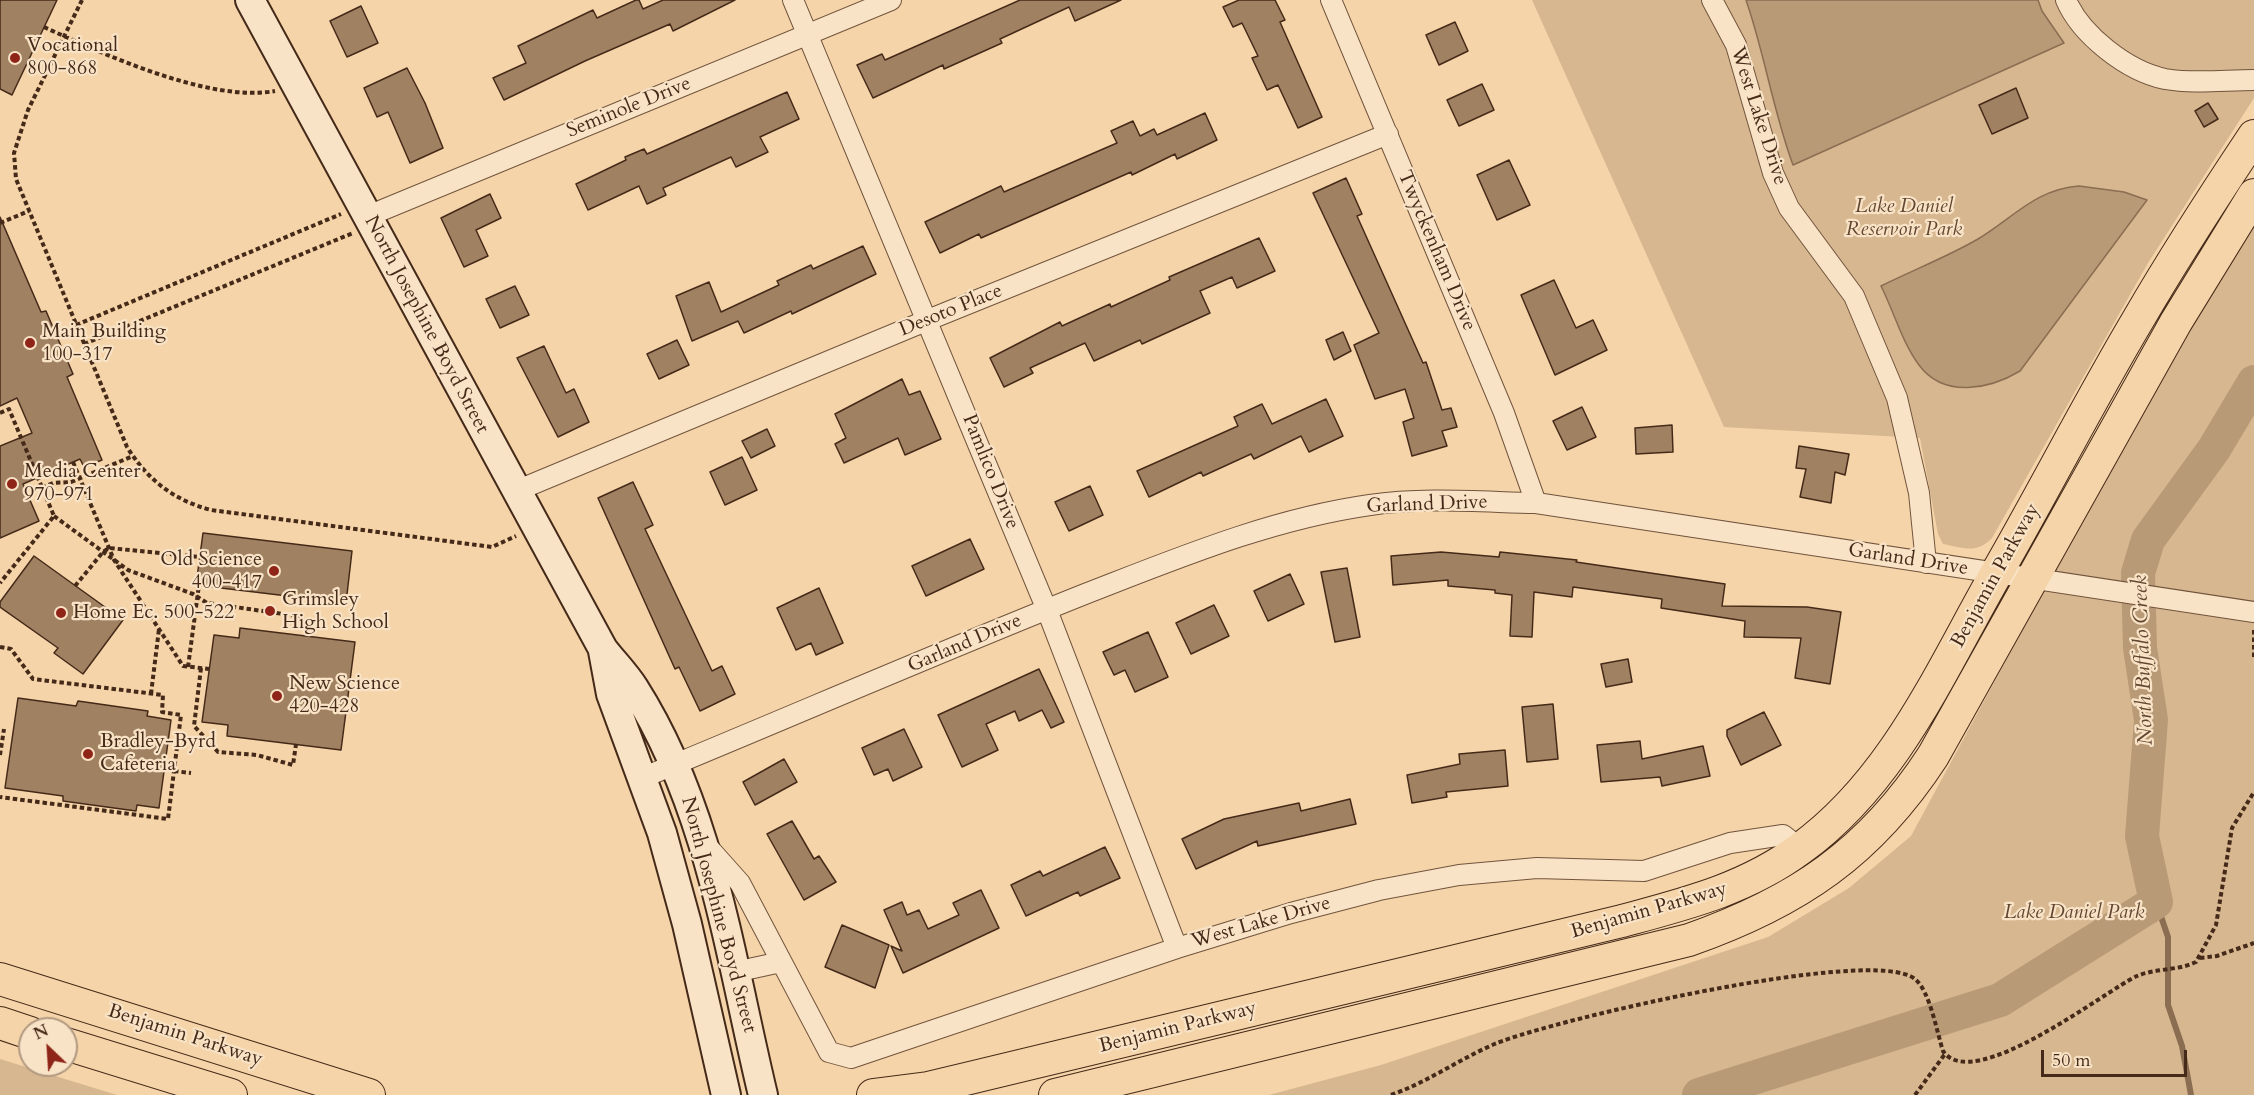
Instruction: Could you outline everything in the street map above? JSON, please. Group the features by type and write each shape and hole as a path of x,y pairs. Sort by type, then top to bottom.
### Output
{"main road":[{"name":"North Josephine Boyd Street","path":"250,0 603,649 633,686 675,765 701,840 735,972 763,1095"},
{"name":"Benjamin Parkway","path":"873,1095 963,1080 1622,921 1708,897 1752,880 1801,849 1846,810 1893,756 2138,319 2196,222 2254,136"},
{"name":"Benjamin Parkway","path":"1055,1095 1689,940 1736,924 1781,901 1827,873 1866,841 1910,791 2048,579 2176,322 2254,195"},
{"name":"North Josephine Boyd Street","path":"603,649 611,694 662,833 687,924 726,1095"},
{"name":"Benjamin Parkway","path":"0,979 369,1095"},
{"path":"0,1023 18,1029"},
{"path":"78,1048 231,1095"}],"street":[{"name":"Pamlico Drive","path":"793,0 1047,610 1177,948"},
{"name":"Seminole Drive","path":"367,215 891,0"},
{"name":"Twyckenham Drive","path":"1331,0 1504,413 1536,503"},
{"name":"West Lake Drive","path":"1712,0 1736,45 1773,173 1789,208 1854,296 1897,398 1919,493 1926,563"},
{"path":"2066,0 2073,16 2105,49 2138,68 2164,78 2254,80"},
{"name":"Desoto Place","path":"516,490 1388,134"},
{"name":"Garland Drive","path":"642,778 1188,554 1268,527 1371,504 1536,503 1746,533 1996,574 2048,579 2254,612"},
{"name":"West Lake Drive","path":"701,840 740,884 829,1052 851,1058 1177,948 1291,913 1379,890 1459,875 1537,867 1644,871 1730,843 1783,835 1801,849"},
{"path":"735,972 781,962"}],"path":[{"path":"82,0 28,110 14,153 16,179 84,344 133,456 141,469 164,490 194,506 211,510 492,548 520,534"},
{"path":"44,27 112,58 169,77 249,93 277,91"},
{"path":"0,223 29,211"},
{"path":"76,325 367,215"},
{"path":"84,344 367,215"},
{"path":"0,413 9,409 54,516 128,570 213,605 304,616"},
{"path":"42,488 80,478 133,456"},
{"path":"73,462 114,560 183,666 209,669"},
{"path":"0,583 54,516"},
{"path":"75,586 103,552 109,548 199,557"},
{"path":"188,667 200,585"},
{"path":"2254,627 2254,659"},
{"path":"151,694 159,629"},
{"path":"0,647 11,649 33,679 164,696 162,712 181,715 168,819 0,797"},
{"path":"201,668 194,726 218,752 257,755 293,765 296,744"},
{"path":"0,755 4,729"},
{"path":"174,771 191,772"},
{"path":"1391,1095 1498,1043 1574,1020 1798,975 1888,970 1915,979 1926,996 1944,1053 1955,1062 1980,1060 2043,1036 2138,976 2189,965 2199,958 2216,925 2232,828 2254,792"},
{"path":"2199,958 2217,956 2254,943"},
{"path":"1916,1095 1944,1053"}],"green space":[{"name":"Lake Daniel Reservoir Park","path":"1532,0 2254,0 2254,98 2148,263 1992,538 1981,546 1963,548 1943,544 1938,534 1920,438 1724,427"},
{"name":"Lake Daniel Park","path":"2254,214 2254,1095 1269,1095 1381,1065 1768,937 1849,888 1911,836 2152,390"},
{"path":"0,1059 18,1065 18,1077 58,1077 117,1095 0,1095"}],"shaded area":[{"path":"1746,0 2038,0 2042,11 2064,43 1793,165"},
{"path":"2079,186 2124,192 2147,200 2020,371 1995,382 1968,388 1941,383 1929,376 1908,347 1881,286 1978,239 2037,199 2064,188"}],"building":[{"name":"Vocational 800-868","path":"0,0 57,0 12,95 0,89"},
{"path":"639,0 643,9 663,0 735,0 673,31 670,24 504,100 493,78 526,63 518,46 593,10 597,18"},
{"path":"1020,0 1121,0 1075,21 1069,7 1000,39 1002,43 944,69 943,65 873,98 857,65 882,54 885,60"},
{"path":"1239,0 1275,0 1285,20 1280,22 1322,117 1298,128 1278,85 1267,90 1252,58 1258,56 1242,23 1233,27 1223,7"},
{"path":"361,6 378,43 347,57 330,21"},
{"path":"1455,22 1468,51 1439,65 1426,35"},
{"path":"407,68 425,103 443,148 410,163 388,112 377,117 364,88"},
{"path":"1482,84 1494,110 1459,126 1447,100"},
{"path":"2016,88 2028,118 1992,134 1979,105"},
{"path":"787,92 799,119 760,137 768,152 736,167 731,157 663,188 666,195 647,204 639,186 588,210 576,184 626,160 625,157 644,149 647,154"},
{"path":"2208,103 2218,119 2204,127 2195,111"},
{"path":"1205,113 1217,140 1177,159 1175,154 1132,175 1131,172 981,238 979,234 940,253 925,222 1001,186 1004,192 1117,143 1111,131 1133,121 1140,136 1154,129 1157,135"},
{"path":"1509,160 1530,205 1497,220 1477,175"},
{"path":"1346,178 1362,214 1357,216 1423,363 1426,362 1442,410 1451,408 1457,427 1442,431 1447,446 1412,456 1403,422 1414,418 1405,389 1375,399 1354,345 1379,333 1313,193"},
{"path":"490,194 501,218 476,230 488,256 464,267 441,218"},
{"name":"Main Building 100-317","path":"0,217 41,312 46,311 73,374 67,377 102,460 84,467 80,459 23,484 39,521 0,538 0,446 32,433 17,398 0,406"},
{"path":"1259,238 1275,271 1237,288 1232,277 1200,291 1210,313 1142,344 1140,340 1094,361 1085,343 1030,368 1033,373 1004,387 990,358 1060,322 1062,326 1110,304 1111,307 1170,280 1169,277"},
{"path":"863,246 876,274 792,314 791,311 744,333 738,321 692,341 676,296 709,282 721,312 779,285 777,281 811,265 813,269"},
{"path":"1554,280 1576,328 1593,320 1607,350 1555,375 1521,295"},
{"path":"515,286 529,315 500,328 486,299"},
{"path":"1343,332 1351,351 1334,360 1326,340"},
{"path":"677,340 689,365 659,379 647,354"},
{"path":"544,346 566,393 574,389 589,422 558,437 517,358"},
{"path":"902,379 909,395 920,391 941,439 905,455 898,438 844,463 835,444 846,438 835,414"},
{"path":"1326,399 1343,436 1309,452 1301,436 1254,459 1251,454 1203,476 1201,472 1149,497 1137,471 1238,426 1234,417 1262,404 1272,424"},
{"path":"1582,407 1596,437 1567,450 1553,421"},
{"path":"1672,425 1673,452 1636,454 1635,428"},
{"path":"767,429 775,446 751,458 742,441"},
{"path":"1799,446 1849,454 1845,475 1835,472 1831,503 1800,497 1806,469 1796,468"},
{"path":"742,457 757,490 725,505 710,472"},
{"path":"633,482 653,525 645,529 712,671 722,666 735,694 700,711 679,667 675,669 598,498"},
{"path":"1090,486 1103,515 1069,531 1055,502"},
{"name":"Old Science 400-417","path":"203,533 352,551 346,603 196,585"},
{"path":"970,539 984,569 926,596 912,566"},
{"path":"1441,552 1499,557 1500,552 1577,560 1576,562 1725,584 1722,606 1807,607 1841,612 1830,684 1795,678 1801,638 1744,637 1745,621 1661,608 1662,599 1573,587 1572,597 1534,592 1532,637 1510,636 1512,595 1495,593 1495,590 1448,586 1448,580 1393,585 1391,556"},
{"name":"Home Ec. 500-522","path":"34,556 123,620 83,674 54,653 58,648 0,607 0,602"},
{"path":"1347,568 1360,637 1335,642 1321,572"},
{"path":"1290,574 1304,604 1268,621 1254,591"},
{"path":"819,588 843,643 816,655 811,643 796,650 777,608"},
{"path":"1214,605 1229,636 1191,654 1176,623"},
{"name":"New Science 420-428","path":"240,628 355,642 341,750 227,736 228,725 202,722 214,635 239,638"},
{"path":"1148,632 1168,677 1135,692 1125,670 1114,675 1103,652"},
{"path":"1628,659 1632,682 1606,687 1601,664"},
{"path":"1039,669 1064,722 1051,728 1042,710 1019,721 1015,711 986,724 998,750 962,767 938,715"},
{"name":"Bradley-Byrd Cafeteria","path":"18,698 76,706 78,701 148,711 147,716 171,720 159,808 137,805 136,811 63,801 63,796 5,788"},
{"path":"1553,704 1558,759 1527,762 1522,707"},
{"path":"1764,712 1781,745 1741,765 1727,736 1727,730"},
{"path":"904,729 922,767 893,781 888,769 874,775 862,748"},
{"path":"1640,741 1642,759 1703,746 1710,776 1662,786 1660,777 1601,782 1597,745"},
{"path":"1505,750 1508,786 1446,792 1447,797 1412,803 1407,775 1460,764 1459,754"},
{"path":"784,759 797,782 755,805 743,782"},
{"path":"1350,799 1356,824 1258,846 1257,841 1196,869 1182,839 1224,819 1299,803 1301,811"},
{"path":"792,821 814,859 819,856 836,882 804,900 767,834"},
{"path":"1105,847 1120,878 1080,896 1078,892 1026,916 1011,885 1040,871 1043,876"},
{"path":"981,890 999,928 903,973 891,946 902,951 884,910 902,902 907,915 919,910 928,929 959,915 953,903"},
{"path":"842,925 889,945 875,988 825,967"}],"waterway":[{"name":"North Buffalo Creek","path":"1699,1095 2000,1000 2156,902 2142,836 2151,720 2140,648 2138,573 2148,540 2214,449 2254,382"},
{"path":"2156,902 2168,937 2168,1005 2182,1046 2191,1095"}],"place":[{"name":"Vocational 800-868","path":"15,58"},
{"name":"Main Building 100-317","path":"30,343"},
{"name":"Media Center 970-971","path":"12,484"},
{"name":"Old Science 400-417","path":"274,571"},
{"name":"Grimsley High School","path":"270,611"},
{"name":"Home Ec. 500-522","path":"61,613"},
{"name":"New Science 420-428","path":"277,696"},
{"name":"Bradley-Byrd Cafeteria","path":"88,754"}]}
